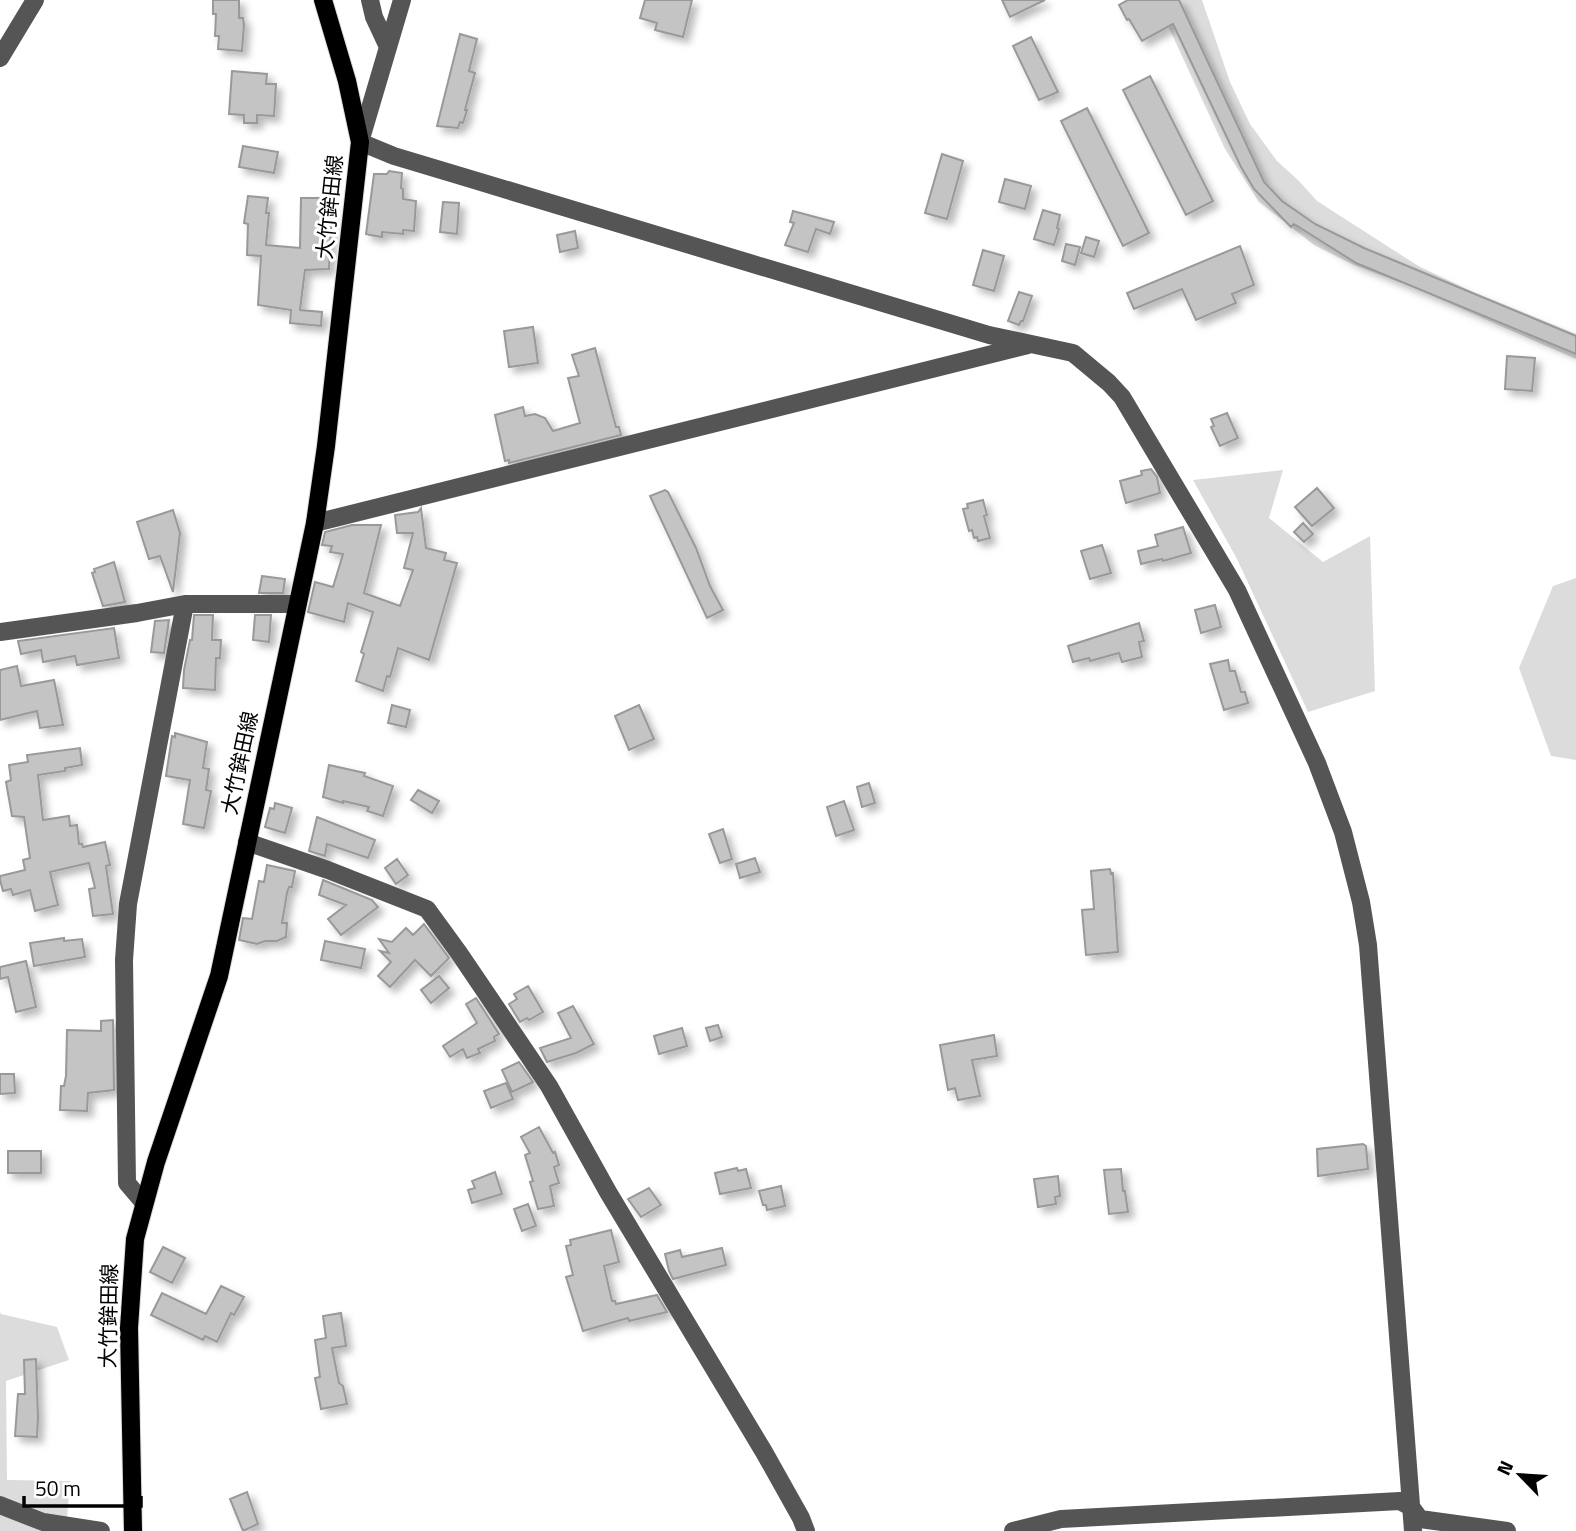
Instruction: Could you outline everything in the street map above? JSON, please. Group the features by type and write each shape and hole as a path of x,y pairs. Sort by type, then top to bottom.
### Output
{"main road":[{"name":"大竹鉾田線","path":"133,1531 130,1328 135,1239 144,1203 219,976 315,523 326,446 360,142 347,81 323,0"}],"street":[{"path":"0,58 35,0"},
{"path":"370,0 374,17 388,47"},
{"path":"402,0 360,142 405,159 989,335 1073,353 1109,383 1136,420 1237,590 1317,763 1343,832 1361,902 1368,945 1413,1531"},
{"path":"315,523 1032,344"},
{"path":"144,1203 127,1183 124,960 128,904 185,604"},
{"path":"0,632 185,604 297,604"},
{"path":"247,842 427,909 460,953 548,1086 608,1192 764,1452 806,1531"},
{"path":"1013,1531 1061,1519 1400,1501 1411,1507 1420,1519 1507,1531"},
{"path":"0,1505 43,1522 101,1531"}],"shaded area":[{"path":"1156,0 1202,0 1230,82 1250,124 1277,161 1317,201 1420,267 1576,334 1576,359 1410,286 1354,265 1314,245 1259,202 1225,149"},
{"path":"1283,470 1269,518 1323,562 1370,536 1375,691 1308,712 1237,559 1193,480"},
{"path":"1576,578 1576,760 1551,756 1519,668 1553,586"},
{"path":"0,1312 57,1327 69,1360 6,1381 7,1480 70,1481 66,1531 0,1531"}],"building":[{"path":"213,0 239,0 239,18 243,18 244,25 242,51 218,49 219,36 215,36 216,14 213,14"},
{"path":"645,0 692,0 683,37 655,30 657,23 640,18"},
{"path":"1002,0 1045,0 1010,17"},
{"path":"1128,0 1179,0 1264,182 1282,201 1315,224 1364,248 1576,336 1576,354 1356,263 1294,224 1291,227 1254,189 1241,167 1173,24 1142,41 1119,5"},
{"path":"460,34 477,39 469,71 475,73 467,110 463,123 460,122 458,128 437,126"},
{"path":"1031,37 1058,92 1039,100 1013,46"},
{"path":"232,71 267,74 266,84 276,84 274,116 257,115 257,123 244,123 244,115 229,114"},
{"path":"1150,76 1213,201 1186,215 1123,90"},
{"path":"1087,108 1149,233 1123,246 1061,121"},
{"path":"243,146 278,152 274,173 239,167"},
{"path":"942,154 963,161 947,219 925,213"},
{"path":"389,171 402,173 403,199 416,201 414,231 403,230 403,234 382,232 382,237 366,234 374,174 387,174"},
{"path":"1005,179 1031,186 1025,209 999,202"},
{"path":"248,196 268,198 266,245 300,248 301,198 329,198 329,269 305,270 300,310 322,312 321,326 290,323 291,310 258,305 261,256 247,255 248,224 244,223"},
{"path":"443,202 459,203 457,234 440,232"},
{"path":"1043,210 1060,215 1054,245 1034,239"},
{"path":"793,211 834,222 830,234 816,229 808,252 785,245 794,223 790,222"},
{"path":"575,231 578,248 560,252 557,235"},
{"path":"1086,237 1099,241 1094,257 1081,253"},
{"path":"1066,244 1080,247 1075,265 1062,261"},
{"path":"1240,246 1254,285 1232,294 1236,303 1196,320 1182,289 1134,309 1127,293"},
{"path":"983,250 1004,256 994,291 973,285"},
{"path":"1019,292 1032,296 1019,325 1008,321"},
{"path":"533,327 538,363 509,367 504,331"},
{"path":"595,348 616,427 619,427 621,435 509,463 509,460 505,461 495,415 523,407 525,416 535,414 545,418 553,431 580,423 568,378 579,376 572,355"},
{"path":"1507,356 1535,358 1532,391 1505,389"},
{"path":"1227,413 1238,438 1220,446 1211,427 1214,426 1211,419"},
{"path":"1151,469 1157,477 1160,493 1126,503 1120,481 1142,475 1141,471"},
{"path":"1317,488 1334,508 1312,526 1295,507"},
{"path":"665,490 696,548 710,586 723,610 707,618 650,496"},
{"path":"983,500 990,538 978,541 972,530 969,531 963,509 968,508 967,504"},
{"path":"421,508 426,548 446,553 444,560 457,563 429,660 398,648 383,691 356,681 373,612 348,603 344,622 308,612 315,582 333,587 343,554 330,552 332,546 322,545 325,532 352,525 381,525 364,593 400,606 413,570 404,568 413,533 397,533 395,515 418,512"},
{"path":"173,510 180,533 173,592 160,556 149,559 137,522"},
{"path":"1303,523 1313,534 1304,542 1294,532"},
{"path":"1183,527 1191,553 1141,564 1138,551 1158,546 1155,535"},
{"path":"1102,545 1111,573 1090,579 1081,551"},
{"path":"114,562 125,602 103,606 92,573 95,572 94,569"},
{"path":"262,576 285,579 283,593 259,593"},
{"path":"1215,605 1221,627 1201,633 1195,610"},
{"path":"194,615 213,615 212,640 221,640 220,658 216,658 215,690 183,688"},
{"path":"255,615 271,615 269,642 253,640"},
{"path":"169,620 164,653 151,652 155,621"},
{"path":"1139,623 1144,641 1139,642 1142,657 1122,662 1119,653 1090,661 1089,658 1073,662 1068,646"},
{"path":"114,628 119,658 77,665 75,656 43,662 41,650 21,654 18,641"},
{"path":"1228,660 1230,671 1235,671 1241,692 1245,692 1248,703 1224,710 1210,664"},
{"path":"17,666 21,686 54,680 63,725 40,728 37,711 0,720 0,670"},
{"path":"392,705 410,710 406,727 388,723"},
{"path":"639,705 654,739 629,750 615,716"},
{"path":"175,733 207,742 203,768 209,769 206,790 211,791 204,828 183,824 190,780 166,776 172,736 175,737"},
{"path":"80,748 82,765 38,775 43,820 69,816 70,826 77,825 79,844 83,847 105,842 110,865 106,866 113,914 93,916 89,889 95,888 89,863 50,872 58,905 35,911 30,890 13,895 11,889 3,891 0,880 0,876 25,870 23,860 30,858 24,817 12,816 6,782 11,780 9,765 28,762 27,755"},
{"path":"329,765 365,773 364,776 393,786 383,816 367,811 369,807 323,797"},
{"path":"869,783 875,803 862,807 857,787"},
{"path":"418,790 439,801 432,813 411,800"},
{"path":"844,801 854,830 836,836 827,807"},
{"path":"275,803 292,808 285,833 265,827 270,808 274,809"},
{"path":"317,817 375,840 368,858 327,844 325,856 309,851"},
{"path":"723,829 732,859 720,863 709,834"},
{"path":"755,858 760,872 740,878 736,864"},
{"path":"397,859 408,875 396,884 385,868"},
{"path":"267,865 295,871 292,887 289,887 287,893 282,923 287,923 286,937 257,944 239,940 243,918 252,919 259,881 264,882"},
{"path":"1110,869 1111,874 1113,873 1118,952 1086,955 1082,910 1094,909 1091,871"},
{"path":"323,880 372,900 378,907 341,935 328,919 346,905 319,895"},
{"path":"424,924 449,958 431,976 415,960 390,987 378,976 391,962 380,951 389,953 379,939 392,942 406,928 413,935"},
{"path":"64,938 64,941 82,939 85,957 34,966 30,943"},
{"path":"325,941 365,949 361,968 321,960"},
{"path":"26,961 36,1007 16,1012 8,977 0,979 0,967"},
{"path":"439,976 449,988 431,1003 421,990"},
{"path":"528,986 543,1012 520,1022 509,1004 517,999 514,994"},
{"path":"476,998 499,1034 494,1037 495,1041 478,1049 480,1053 467,1058 463,1049 450,1057 443,1046 477,1023 466,1004"},
{"path":"573,1006 594,1044 547,1062 540,1048 571,1038 558,1013"},
{"path":"113,1020 114,1090 88,1093 87,1111 60,1110 61,1086 64,1086 66,1076 67,1030 101,1031 101,1021"},
{"path":"718,1025 722,1037 710,1041 706,1028"},
{"path":"682,1028 687,1046 659,1054 654,1036"},
{"path":"994,1035 997,1056 972,1060 980,1096 958,1100 955,1088 948,1090 940,1045"},
{"path":"519,1062 533,1082 512,1092 502,1070"},
{"path":"0,1074 14,1074 15,1093 0,1094"},
{"path":"506,1083 513,1099 491,1108 484,1091"},
{"path":"539,1127 553,1153 555,1152 559,1165 554,1167 559,1183 550,1186 554,1206 538,1209 525,1155 530,1153 521,1137"},
{"path":"1363,1144 1366,1146 1368,1169 1318,1176 1317,1149"},
{"path":"8,1151 41,1151 41,1173 8,1173"},
{"path":"737,1168 738,1171 746,1169 751,1188 720,1194 715,1173"},
{"path":"1121,1169 1128,1212 1109,1214 1104,1170"},
{"path":"495,1172 502,1194 472,1203 468,1190 475,1188 472,1181"},
{"path":"1058,1176 1060,1196 1055,1197 1056,1204 1038,1207 1034,1179"},
{"path":"781,1186 785,1206 767,1210 759,1191"},
{"path":"649,1188 661,1205 641,1217 628,1199"},
{"path":"528,1204 536,1226 522,1231 514,1209"},
{"path":"611,1230 619,1262 604,1266 612,1301 616,1304 657,1295 667,1312 629,1321 628,1318 583,1331 566,1277 573,1275 566,1246 571,1245 570,1240"},
{"path":"163,1247 185,1258 172,1283 150,1272"},
{"path":"722,1248 726,1265 673,1279 665,1254 680,1250 682,1257"},
{"path":"221,1286 244,1297 234,1315 231,1313 217,1342 205,1336 203,1340 151,1315 162,1293 206,1314"},
{"path":"341,1313 346,1346 332,1348 339,1383 343,1386 347,1404 321,1409 315,1378 320,1377 315,1340 326,1338 323,1316"},
{"path":"36,1359 37,1437 15,1436 18,1394 25,1394 24,1360"},
{"path":"247,1492 258,1524 243,1531 230,1499"}]}
